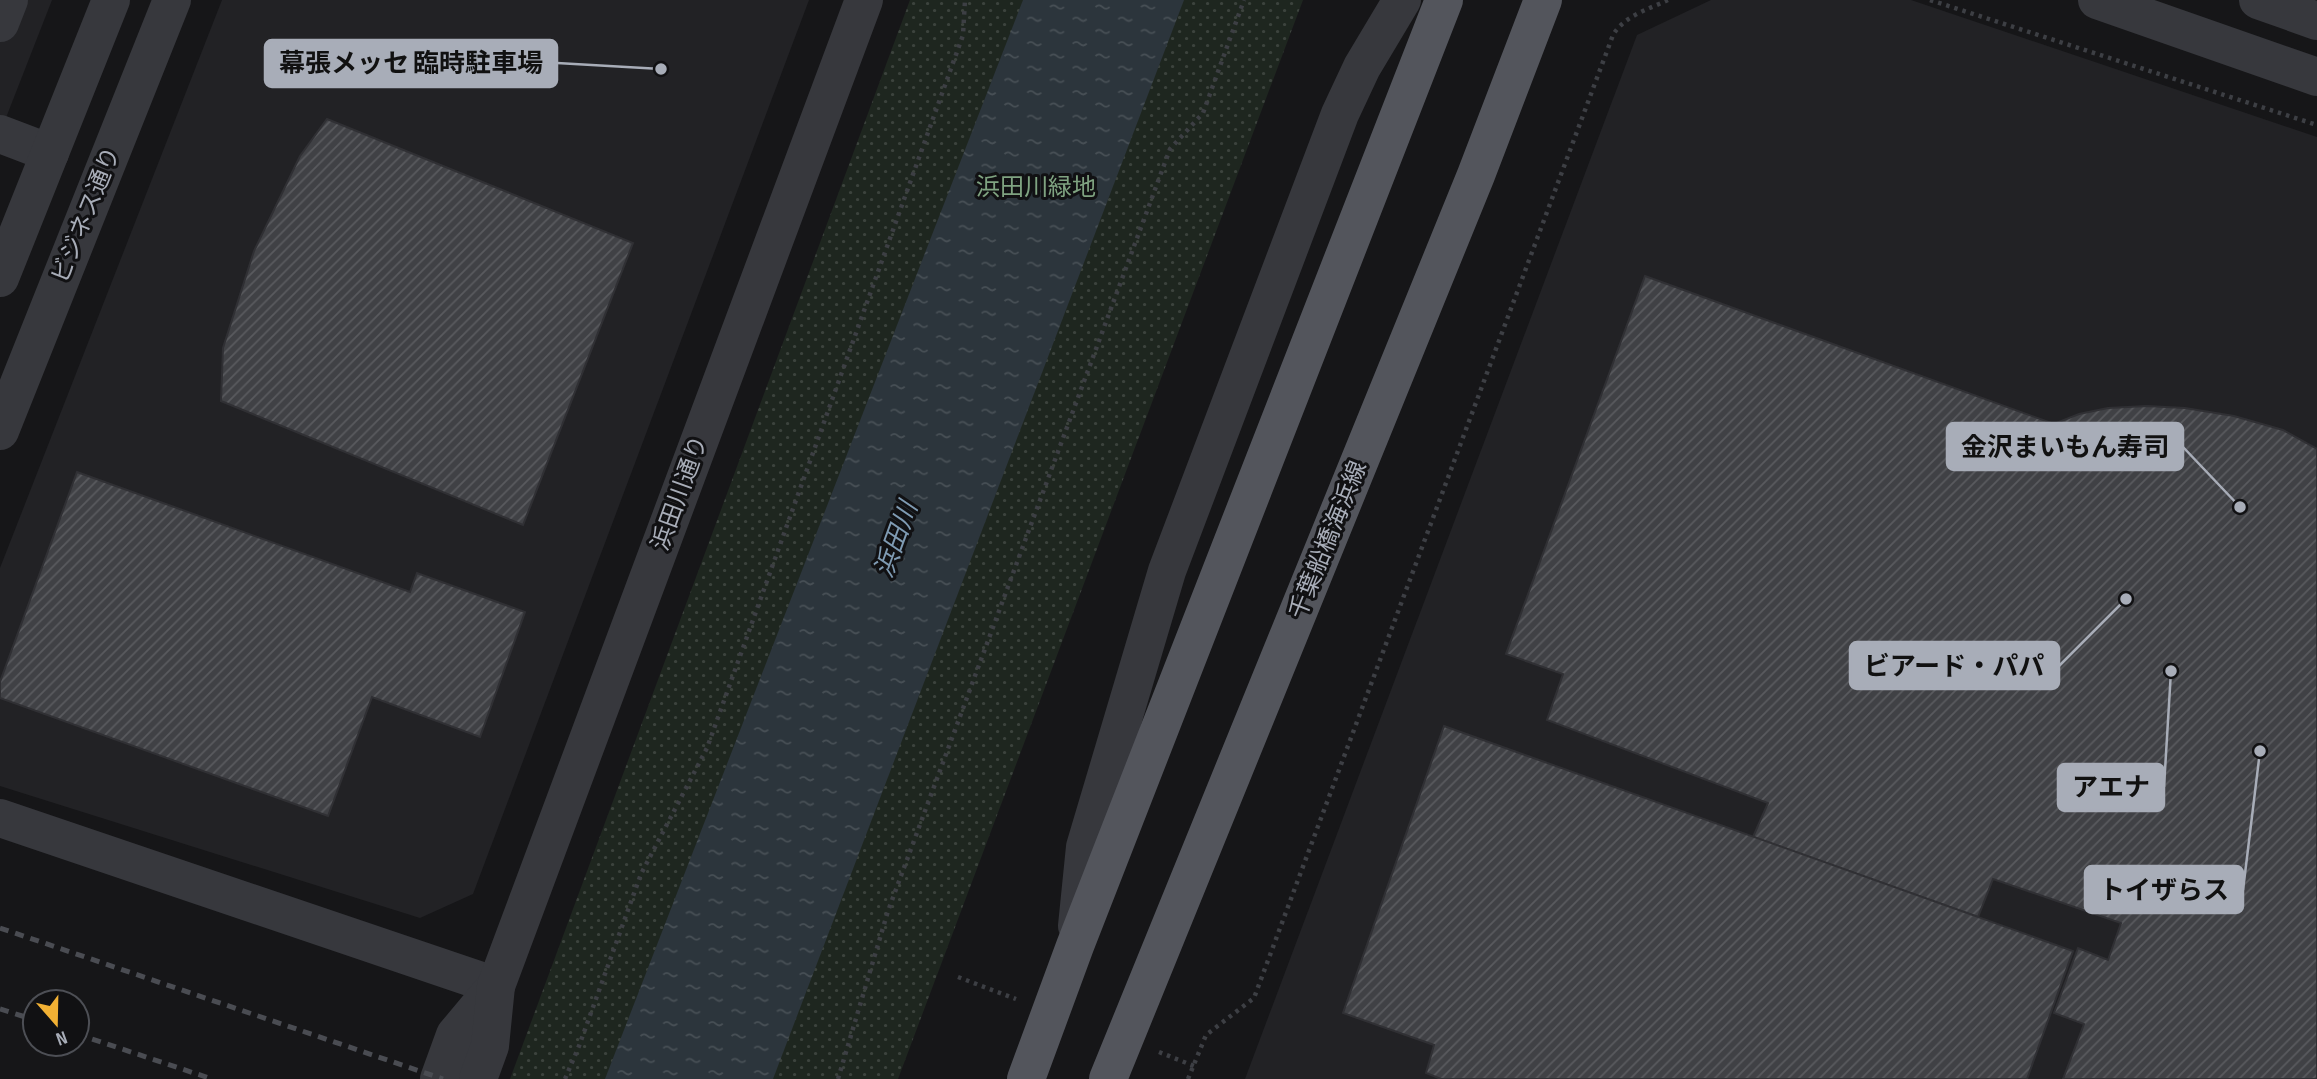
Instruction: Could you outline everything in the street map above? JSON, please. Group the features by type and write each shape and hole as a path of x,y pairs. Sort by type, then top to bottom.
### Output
{"main road":[{"path":"1030,1078 1075,946 1444,0"},
{"name":"千葉船橋海浜線","path":"1108,1079 1476,175 1543,0"}],"street":[{"path":"0,23 9,0"},
{"path":"0,278 111,0"},
{"name":"ビジネス通り","path":"0,431 172,0"},
{"name":"浜田川通り","path":"496,986 864,0"},
{"path":"1075,946 1085,847 1167,571 1340,114 1362,67 1402,0"},
{"path":"2097,0 2317,77"},
{"path":"2258,0 2317,21"},
{"path":"0,134 50,153"},
{"path":"0,818 496,986"},
{"path":"439,1079 455,1035 496,986"},
{"path":"478,1079 490,1046 496,986"}],"path":[{"path":"565,1079 640,874 707,748 963,35 965,0"},
{"path":"838,1079 888,911 1165,162 1170,149 1203,113 1244,0"},
{"path":"1188,1079 1206,1035 1254,998 1613,35 1618,26 1626,20 1668,0"},
{"path":"1930,0 2317,125"}],"shaded area":[{"path":"0,0 52,0 0,133"},
{"path":"222,0 809,0 473,894 420,918 0,786 0,568"},
{"path":"1711,0 1911,0 2317,137 2317,1079 1245,1079 1637,35"}],"green space":[{"name":"浜田川緑地","path":"910,0 1303,0 898,1079 510,1079"}],"water":[{"name":"浜田川","path":"1023,0 1184,0 773,1079 605,1079"}],"building":[{"path":"327,119 633,243 523,525 221,401 223,348 254,251 300,156"},
{"path":"1645,276 2054,424 2079,414 2108,408 2185,408 2234,416 2283,430 2317,449 2317,1079 2063,1079 2084,1024 2054,1013 2078,948 2108,960 2121,923 1993,879 1978,917 1753,837 1768,803 1547,720 1563,674 1506,654"},
{"path":"77,472 410,592 417,573 525,612 480,737 372,697 328,816 0,698 0,682"},
{"path":"1444,726 2073,951 2027,1079 1441,1079 1426,1073 1434,1045 1343,1013"}],"railway":[{"path":"0,928 443,1079"},
{"path":"0,1009 21,1016"},
{"path":"91,1039 212,1079"}],"place":[{"name":"幕張メッセ 臨時駐車場","path":"661,69"},
{"name":"金沢まいもん寿司","path":"2240,507"},
{"name":"ビアード・パパ","path":"2126,599"},
{"name":"アエナ","path":"2171,671"},
{"name":"トイザらス","path":"2260,751"}]}
